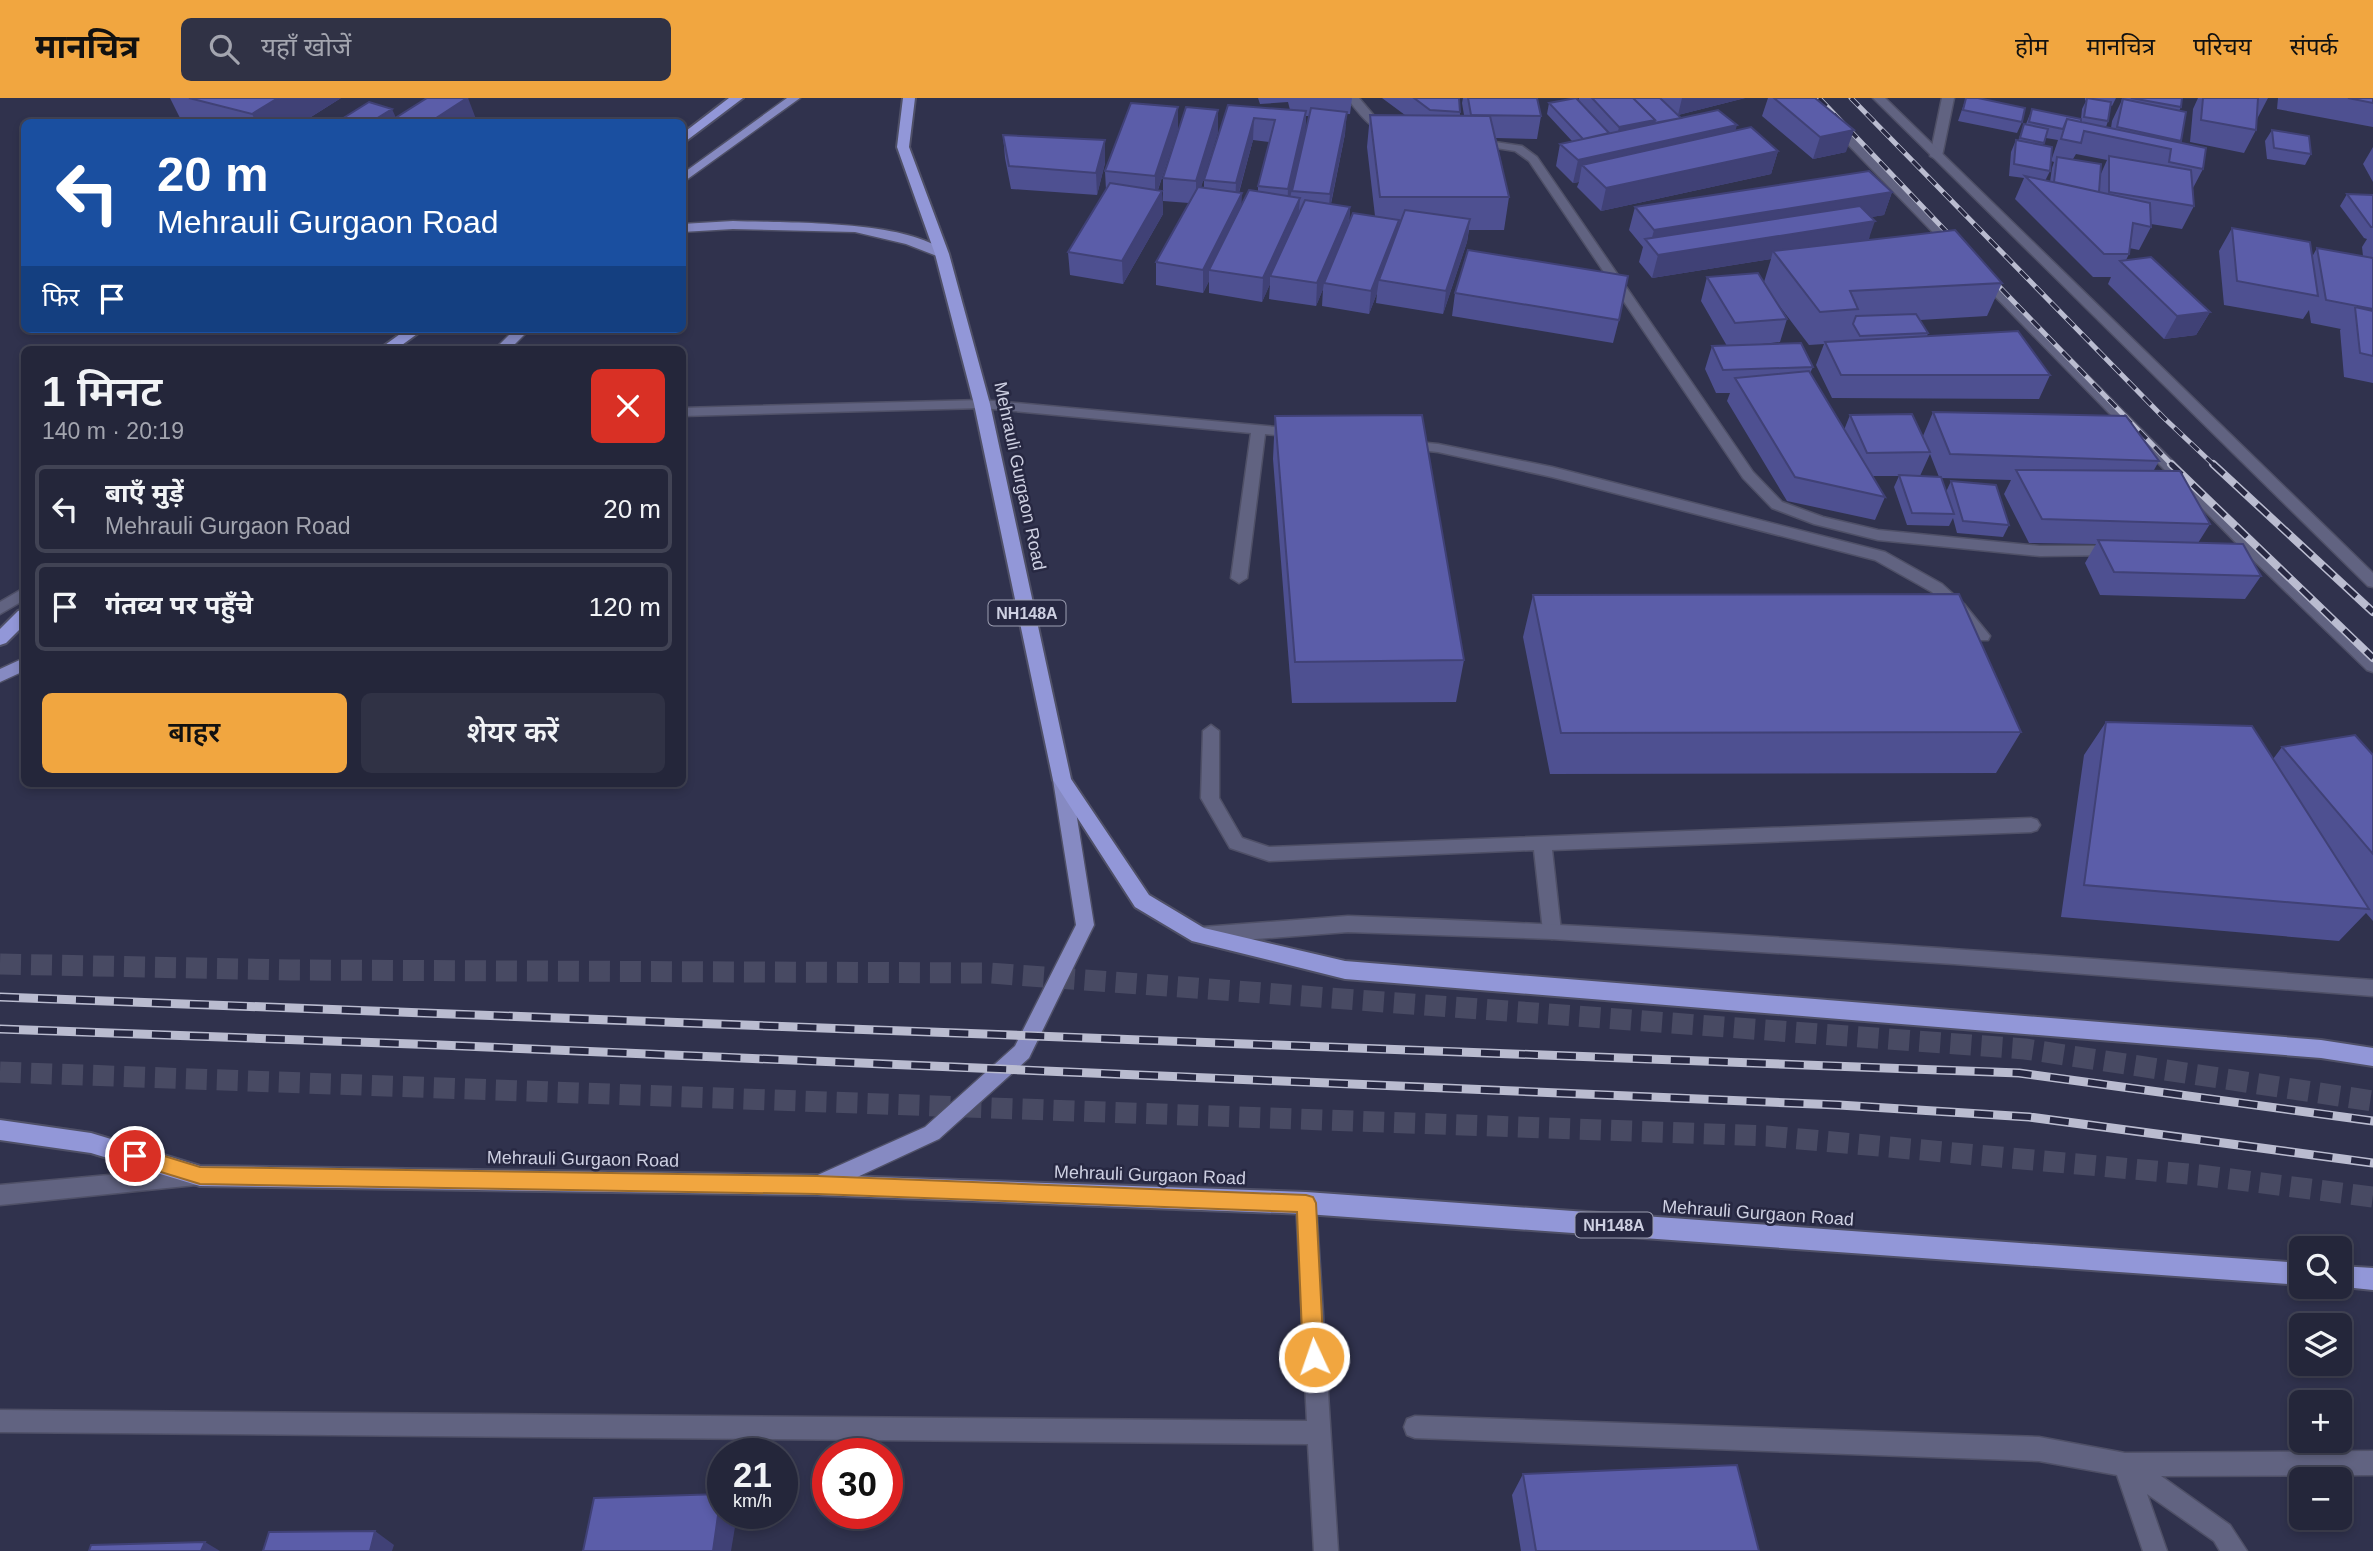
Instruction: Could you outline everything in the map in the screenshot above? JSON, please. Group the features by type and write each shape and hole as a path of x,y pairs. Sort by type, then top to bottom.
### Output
{"highway":[{"path":"686,137 737,98"},
{"name":"Mehrauli Gurgaon Road","path":"909,98 903,147 942,254 982,404 1062,780 1142,901 1199,935 1345,970 2321,1049 2373,1056"},
{"path":"391,346 411,333"},
{"path":"0,639 21,618"},
{"name":"Mehrauli Gurgaon Road","path":"0,1130 91,1143 200,1175 817,1185 1306,1203 2289,1273"},
{"path":"2352,1278 2373,1279"}],"main road":[{"path":"686,177 794,98"},
{"path":"686,228 733,225 855,228 910,241 942,254"},
{"path":"505,346 519,333"},
{"path":"0,676 21,666"},
{"path":"817,1185 932,1133 1022,1052 1085,925 1062,780"}],"street":[{"path":"1353,98 1372,120 1398,134"},
{"path":"1809,98 2252,550 2373,666"},
{"path":"1878,98 2373,582"},
{"path":"1936,156 1948,98"},
{"path":"1457,141 1518,148 1533,159 1748,475 1777,505 1819,521 1878,535 2040,551 2133,551"},
{"path":"686,412 982,404 1315,435"},
{"path":"1239,578 1259,429"},
{"path":"1397,444 1438,448 1552,472 1880,556 1921,575 1955,602 1982,636"},
{"path":"2225,550 2252,550"},
{"path":"0,609 21,595"},
{"path":"1211,731 1210,798 1236,843 1269,854 2031,824"},
{"path":"1542,843 1552,931"},
{"path":"1199,935 1348,924 1552,931 1954,956 2373,988"},
{"path":"0,1195 200,1175"},
{"path":"1306,1203 1317,1433 1326,1551"},
{"path":"0,1421 1317,1433"},
{"path":"1415,1427 2039,1449 2125,1465 2373,1463"},
{"path":"2125,1465 2155,1551"},
{"path":"2125,1465 2222,1533 2235,1551"}],"building":[{"path":"189,98 278,98 252,114"},
{"path":"427,98 467,98 435,119 394,119"},
{"path":"1414,98 1459,98 1460,112 1430,110"},
{"path":"1468,98 1537,98 1541,116 1471,115"},
{"path":"1576,98 1609,133 1583,139 1549,103"},
{"path":"1592,98 1633,98 1655,120 1619,127"},
{"path":"1633,98 1660,98 1681,118 1654,123 1655,120"},
{"path":"1774,98 1815,98 1854,130 1820,137"},
{"path":"1966,98 2025,108 2022,122 1963,110"},
{"path":"2087,98 2111,102 2108,121 2084,117"},
{"path":"2131,98 2182,98 2181,107"},
{"path":"2203,98 2258,98 2256,130 2201,120"},
{"path":"2348,98 2373,98 2373,103"},
{"path":"2123,99 2186,112 2181,141 2117,127"},
{"path":"369,102 392,109 376,119 342,119"},
{"path":"1131,103 1178,107 1155,176 1105,171"},
{"path":"1228,105 1306,111 1288,189 1258,186 1275,120 1254,118 1236,183 1204,180"},
{"path":"1186,107 1218,110 1196,181 1163,178"},
{"path":"1311,108 1347,112 1330,194 1292,191"},
{"path":"2032,109 2081,119 2081,122 2067,119 2063,129 2029,122"},
{"path":"1718,110 1737,125 1578,160 1560,144"},
{"path":"1370,115 1490,116 1509,197 1380,197"},
{"path":"2067,119 2206,148 2203,169 2169,162 2171,149 2084,131 2081,143 2061,139"},
{"path":"2024,124 2048,129 2044,143 2020,138"},
{"path":"1751,127 1778,151 1606,188 1582,165"},
{"path":"2272,130 2309,136 2311,154 2274,148"},
{"path":"1003,135 1105,140 1096,173 1009,166"},
{"path":"2016,140 2052,147 2050,171 2014,164"},
{"path":"2109,156 2191,170 2194,206 2109,192"},
{"path":"2057,157 2101,164 2099,192 2054,182"},
{"path":"1869,171 1892,192 1654,230 1635,207"},
{"path":"2025,176 2150,203 2151,227 2133,223 2129,254 2104,254"},
{"path":"1110,183 1162,191 1122,261 1068,252"},
{"path":"1198,187 1242,193 1203,270 1156,262"},
{"path":"1249,190 1300,198 1263,278 1209,270"},
{"path":"2347,194 2373,195 2373,227 2371,227"},
{"path":"1305,200 1350,207 1317,283 1270,276"},
{"path":"1860,206 1875,221 1658,255 1645,239"},
{"path":"1405,210 1470,219 1446,291 1379,280"},
{"path":"1353,213 1399,220 1371,291 1324,283"},
{"path":"2232,228 2310,242 2318,296 2237,281"},
{"path":"1955,230 2002,283 1850,291 1858,309 1820,312 1773,251"},
{"path":"2317,248 2373,258 2373,309 2326,300"},
{"path":"1468,250 1628,276 1619,320 1455,293"},
{"path":"2151,257 2210,312 2177,316 2120,261"},
{"path":"1758,273 1787,319 1735,323 1707,277"},
{"path":"2355,307 2373,311 2373,356 2360,353"},
{"path":"1916,314 1928,333 1860,336 1853,324 1856,316"},
{"path":"2018,331 2050,375 1841,375 1825,342"},
{"path":"1801,343 1813,367 1723,370 1712,346"},
{"path":"1809,371 1885,497 1795,477 1735,378"},
{"path":"1933,412 2126,416 2159,461 1950,454"},
{"path":"1912,414 1930,452 1867,453 1850,415"},
{"path":"1422,415 1464,660 1295,662 1275,416"},
{"path":"2016,470 2180,471 2210,524 2042,519"},
{"path":"1899,475 1941,477 1954,514 1912,513"},
{"path":"1951,481 1996,485 2009,525 1963,521"},
{"path":"2098,540 2243,544 2261,576 2114,572"},
{"path":"1959,594 2021,732 1561,733 1533,595"},
{"path":"2106,722 2252,726 2369,909 2084,885"},
{"path":"2355,735 2373,755 2373,854 2282,747"},
{"path":"1737,1465 1759,1551 1536,1551 1523,1474"},
{"path":"707,1494 707,1529 716,1529 713,1551 583,1551 594,1498"},
{"path":"375,1531 370,1551 263,1551 269,1532"},
{"path":"205,1542 201,1551 89,1551 91,1545"}],"tunnel":[{"path":"0,964 291,970 990,973 2025,1049 2373,1101"},
{"path":"0,1072 1767,1136 2199,1175 2373,1197"}],"railway":[{"path":"1819,98 1959,245"},
{"path":"1851,98 2163,417 2215,466"},
{"path":"1986,273 2172,465"},
{"path":"2213,464 2373,612"},
{"path":"2172,465 2373,658"},
{"path":"0,997 2019,1073 2373,1121"},
{"path":"0,1029 440,1045 1839,1105 2029,1117 2373,1163"}],"route":[{"path":"135,1156 200,1175 817,1185 1306,1203 1314,1357"}]}
